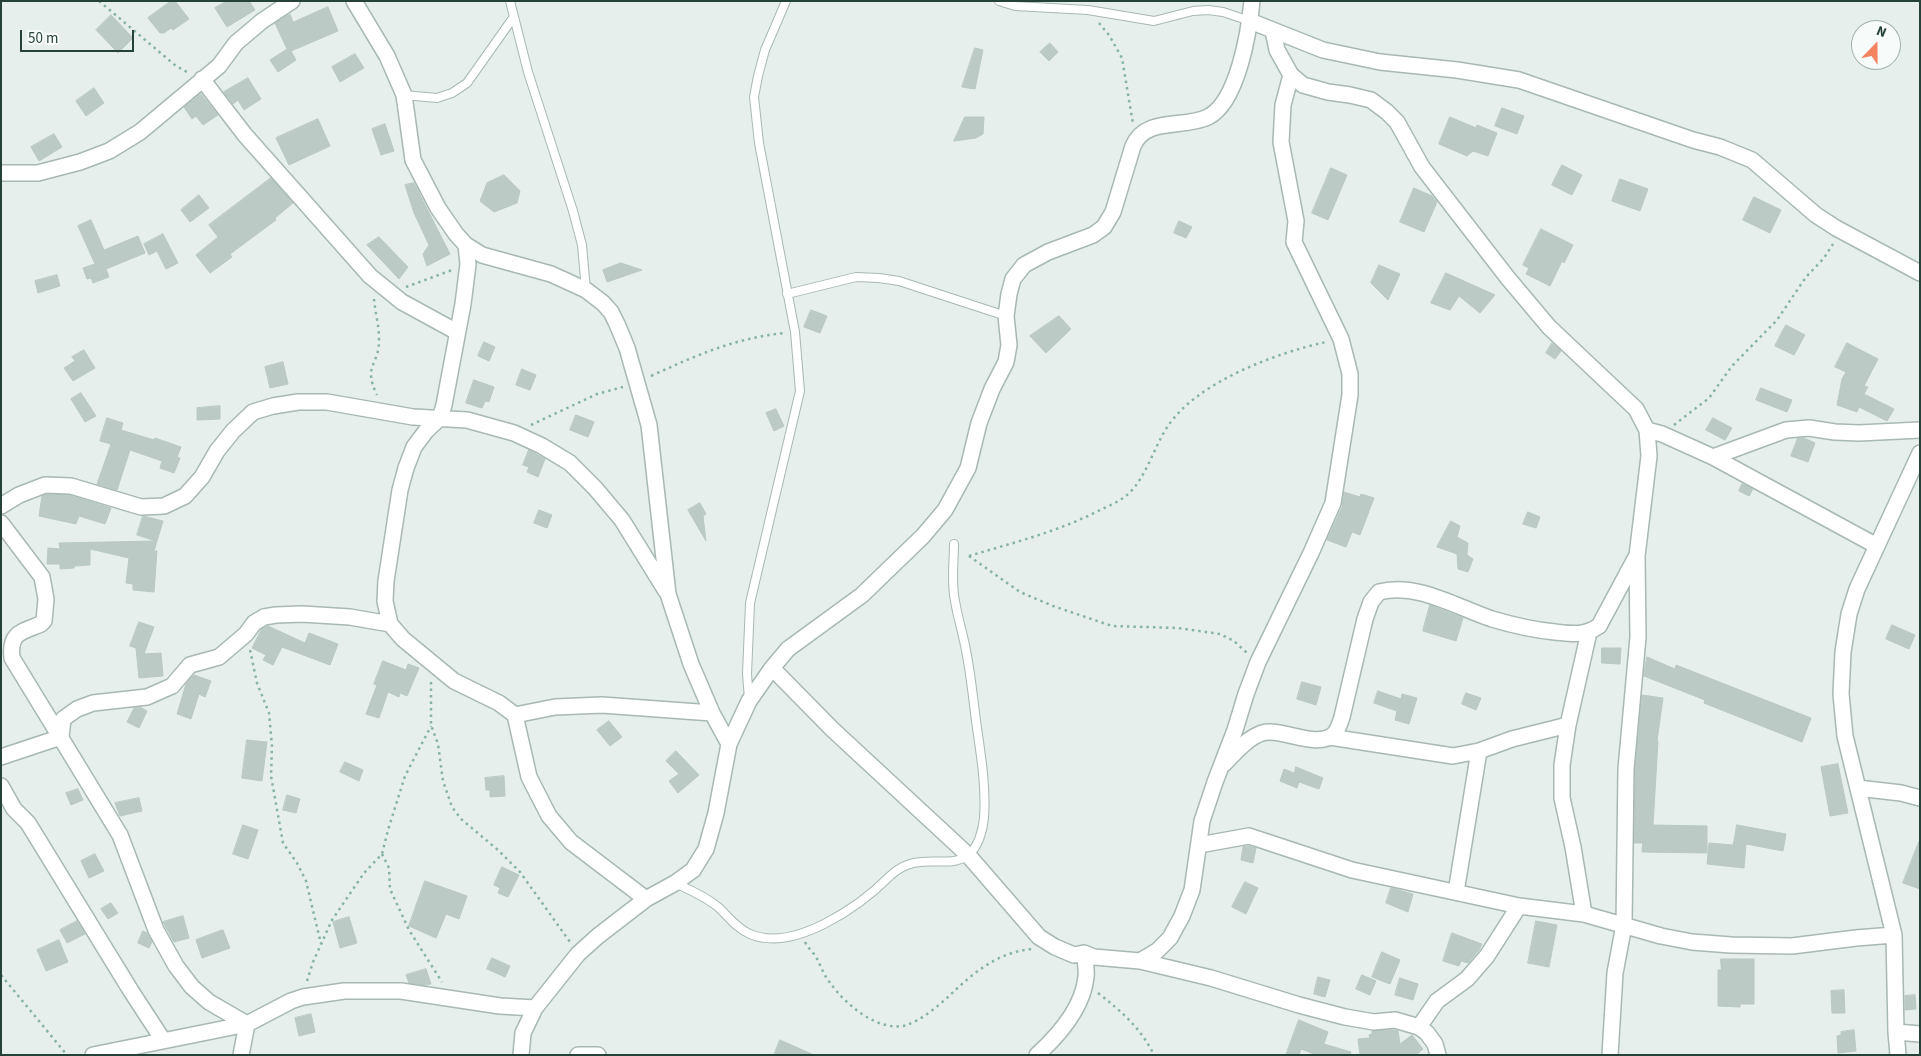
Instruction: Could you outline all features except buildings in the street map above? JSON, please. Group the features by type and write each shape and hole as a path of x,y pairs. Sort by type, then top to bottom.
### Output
{"street":[{"path":"1,173 38,173 80,162 109,150 140,132 219,66 236,43 292,1"},
{"path":"354,1 387,56 404,95 413,160 438,208 456,234 466,245 482,255 551,274 586,290 611,312 627,348 649,425 668,594 691,664 712,713 729,744"},
{"path":"521,1055 524,1033 535,1008 578,954 646,899 675,883 693,870 706,849 716,813 729,744 749,701 772,668 788,649 862,595 923,536 944,510 968,468 979,424 992,389 1006,362 1009,345 1006,316 1008,294 1013,279 1024,265 1048,252 1093,235 1104,227 1114,212 1123,176 1137,138 1143,133 1157,126 1198,120 1210,116 1220,107 1237,76 1245,50 1252,1"},
{"path":"1250,21 1323,50 1380,62 1457,70 1519,80 1693,140 1720,147 1752,160 1816,215 1836,228 1920,273"},
{"path":"1273,31 1277,50 1290,75 1303,85 1371,100 1397,122 1422,167 1507,277 1549,326 1636,409 1647,430 1649,456 1637,556 1638,637 1626,769 1624,925 1615,973 1610,1055"},
{"path":"1140,961 1157,951 1170,938 1176,928 1192,890 1202,821 1258,662 1333,503 1350,395 1350,374 1340,340 1294,242 1296,220 1281,142 1283,105 1290,75"},
{"path":"202,79 246,135 370,276 402,302 457,332"},
{"path":"466,245 468,264 463,304 440,418 426,430 414,446 400,490 386,581 385,601 390,624 403,639 454,681 499,703 516,715 530,777 549,816 571,842 646,899"},
{"path":"1,506 19,495 45,485 71,486 141,507 164,506 185,496 202,477 217,451 232,431 254,412 273,406 298,402 327,402 413,417 467,420 514,433 542,446 570,463 595,488 622,520 668,594"},
{"path":"1712,457 1786,430 1808,428 1859,433 1920,430"},
{"path":"1647,430 1662,434 1712,457 1877,546"},
{"path":"1898,1055 1894,936 1845,736 1841,694 1843,652 1849,614 1857,589 1920,453"},
{"path":"1,523 42,577 46,599 44,621 42,624 19,632 14,638 11,647 12,658 120,835 156,930 176,966 192,987 209,1002 247,1024"},
{"path":"1330,737 1336,732 1342,717 1364,620 1371,602 1379,592 1402,589 1443,599 1493,619 1546,631 1575,634 1589,632 1599,626 1637,556"},
{"path":"61,737 62,720 77,709 115,700 133,700 147,697 172,686 190,665 219,656 246,634 254,623 264,617 276,614 302,614 350,617 390,624"},
{"path":"1584,914 1573,846 1562,798 1562,765 1568,725 1589,632"},
{"path":"772,668 832,729 968,855 1039,937 1055,947 1074,955 1084,953 1094,957 1140,961 1211,978 1345,1017 1374,1022 1395,1020 1419,1027 1427,1033 1435,1044 1438,1055"},
{"path":"516,715 555,707 602,705 712,713"},
{"path":"1221,767 1242,746 1264,732 1306,739 1330,737 1453,756 1479,751 1512,739 1568,725"},
{"path":"1,758 61,737"},
{"path":"1456,892 1479,751"},
{"path":"1,786 14,809 28,823 130,991 163,1040"},
{"path":"1858,788 1901,793 1920,798"},
{"path":"1199,844 1249,836 1352,870 1519,906 1584,914 1661,936 1692,942 1792,946 1856,938 1894,936"},
{"path":"1419,1027 1437,1001 1467,979 1487,956 1519,906"},
{"path":"1037,1055 1054,1038 1074,1010 1086,975 1084,953"},
{"path":"92,1055 247,1024 268,1011 303,996 344,991 402,991 500,1006 535,1008"},
{"path":"241,1055 247,1024"},
{"path":"1896,1032 1920,1034"},
{"path":"578,1055 598,1055"}],"lane":[{"path":"510,1 528,72 573,211 582,246 586,290"},
{"path":"749,701 747,674 750,603 800,391 795,332 759,143 754,97 766,50 786,1"},
{"path":"999,1 1015,6 1088,10 1154,21 1193,11 1208,10 1223,12 1250,21"},
{"path":"404,95 437,98 460,88 467,83 513,18"},
{"path":"787,294 856,277 878,278 899,281 1006,316"},
{"path":"675,883 704,897 718,907 735,924 750,934 779,937 799,934 855,907 875,891 898,868 910,863 928,860 949,861 968,855 978,840 982,829 983,771 967,657 954,599 954,544"}],"path":[{"path":"99,1 176,66 202,79"},
{"path":"1088,10 1109,34 1122,58 1132,121 1137,138"},
{"path":"1662,434 1709,398 1732,366 1776,320 1806,277 1824,258 1833,244 1836,228"},
{"path":"385,412 372,385 371,377 371,369 379,347 373,290 383,287 395,290 410,286 468,264"},
{"path":"514,433 597,394 637,383 704,352 729,343 759,335 795,332"},
{"path":"1258,662 1234,641 1220,634 1178,628 1112,626 1053,606 1020,592 969,556 1065,526 1121,499 1137,484 1168,426 1179,412 1206,391 1248,367 1275,355 1340,340"},
{"path":"246,634 257,683 269,713 272,746 271,776 283,843 297,863 306,881 321,944"},
{"path":"428,661 431,725 442,762 443,781 452,807 461,819 498,850 520,872 578,954"},
{"path":"303,996 313,962 332,920 364,872 382,854 406,776 431,725"},
{"path":"382,854 389,868 390,889 409,930 432,964 451,998"},
{"path":"799,934 815,956 832,986 856,1010 874,1022 888,1026 907,1025 922,1017 946,999 968,977 987,964 1012,952 1055,947"},
{"path":"1,975 67,1055"},
{"path":"1086,975 1097,993 1121,1012 1141,1032 1154,1055"}]}
